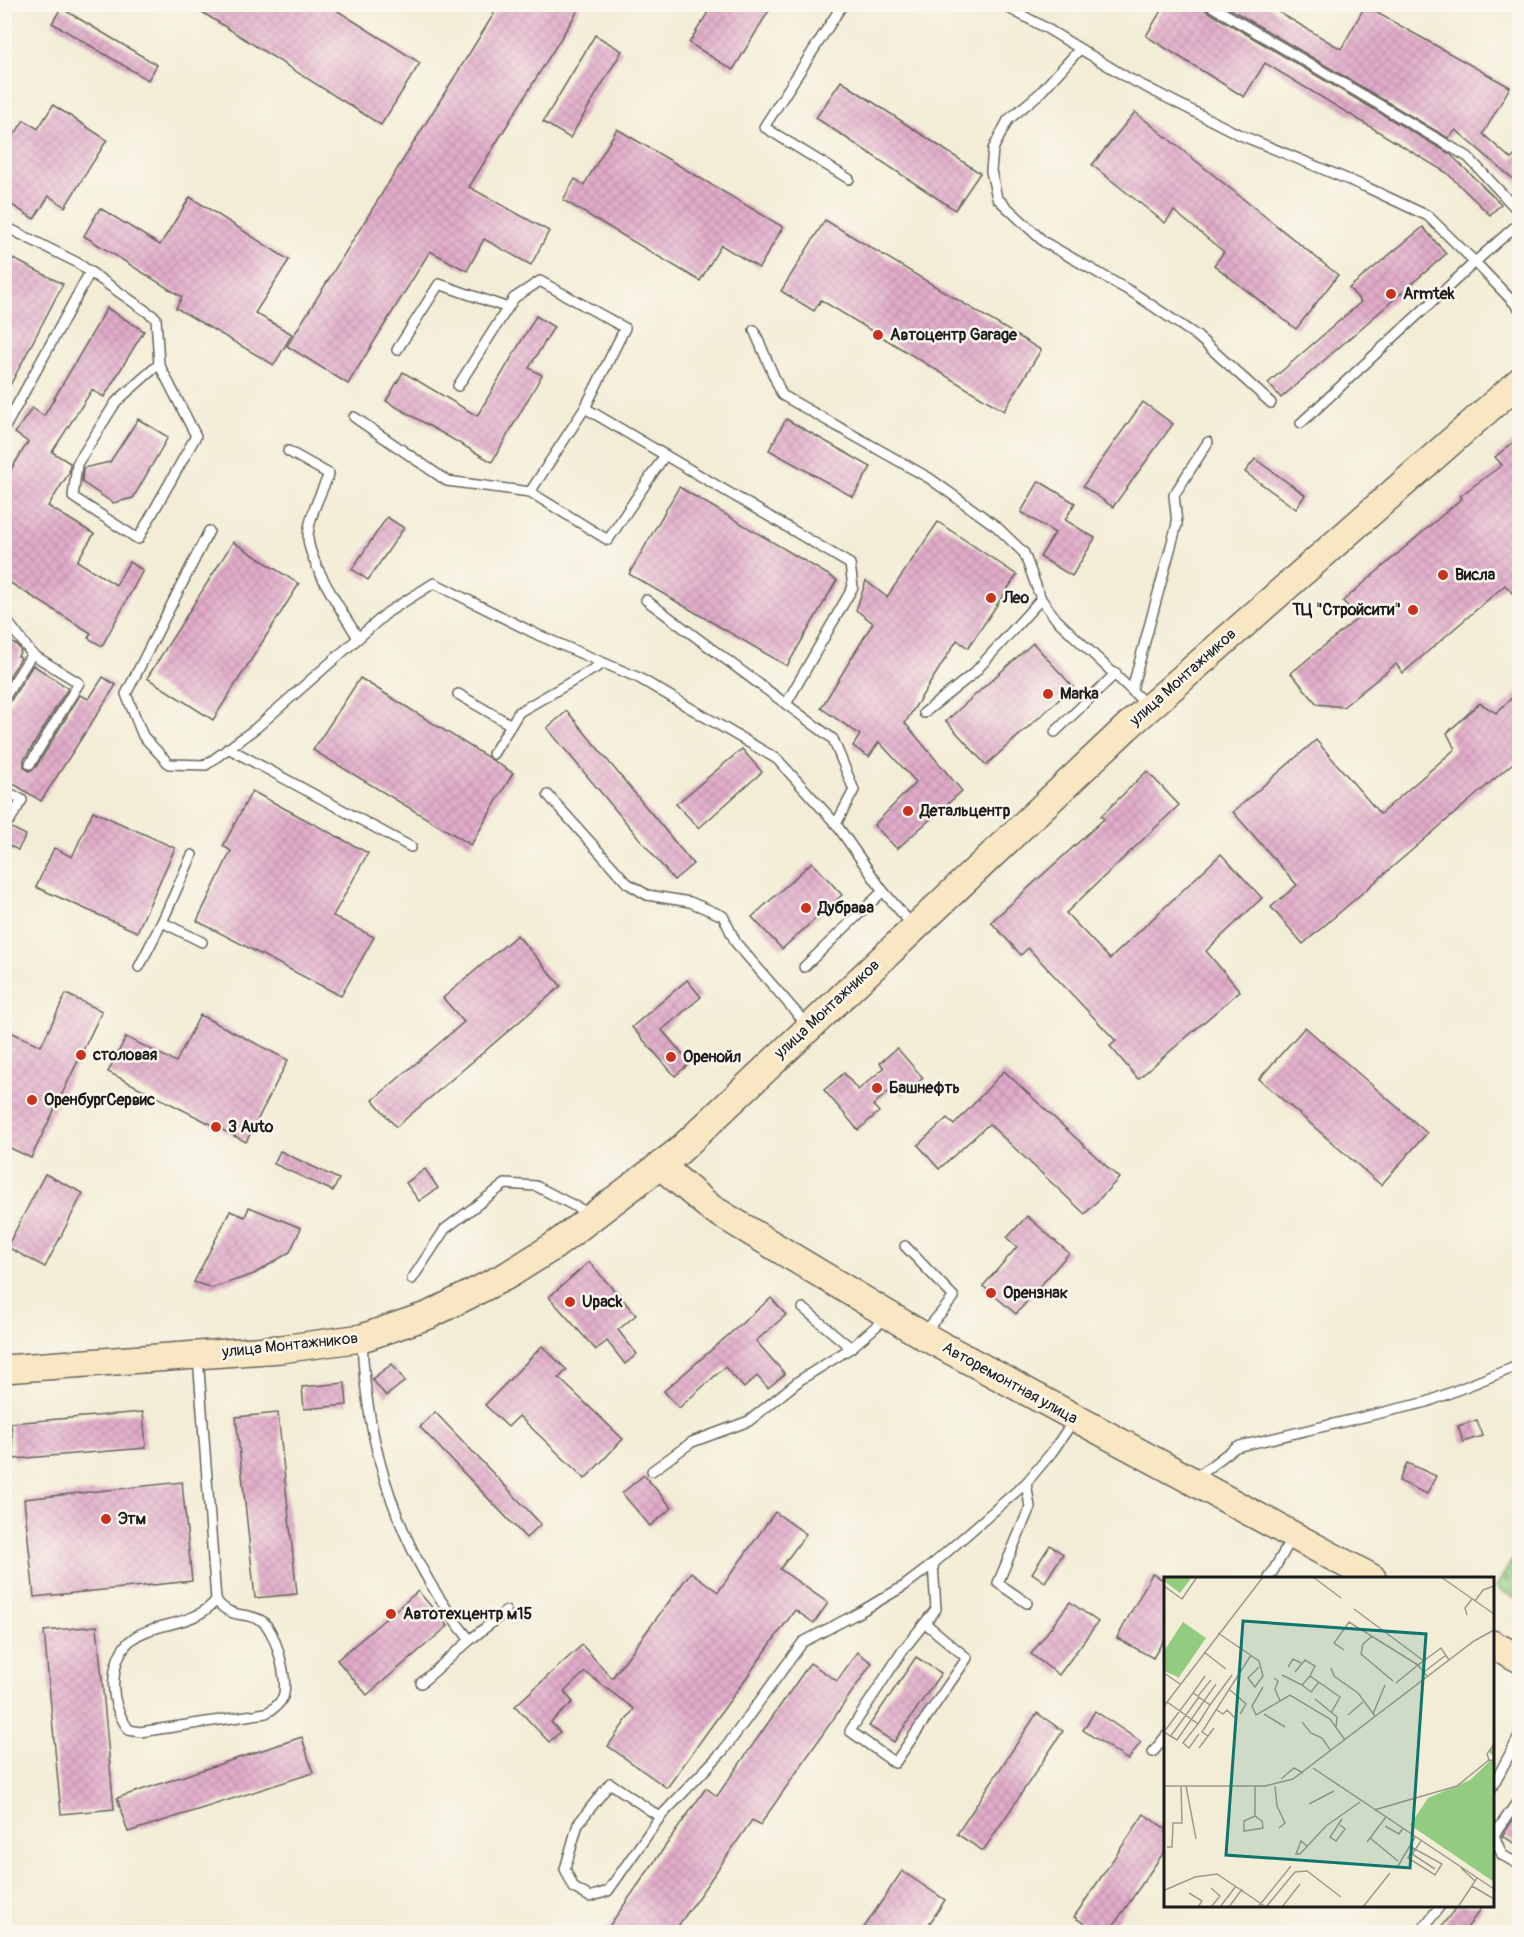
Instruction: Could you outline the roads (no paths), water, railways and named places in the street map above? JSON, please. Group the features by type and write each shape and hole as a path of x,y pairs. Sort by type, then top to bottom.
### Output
{"main road":[{"name":"улица Монтажников","path":"4,1369 281,1349 362,1338 429,1315 508,1275 595,1217 661,1166 915,928 1141,698 1520,381"},
{"name":"Авторемонтная улица","path":"661,1166 711,1208 922,1335 1370,1577"},
{"path":"1494,1645 1520,1659"}],"lane":[{"path":"843,4 764,127 849,179"},
{"path":"1000,4 1046,28 1128,78 1238,134 1366,187 1428,216 1520,309"},
{"path":"1208,4 1468,157 1520,213"},
{"path":"1079,50 1039,94 1008,120 993,149 990,171 998,198 1044,242 1135,294 1197,336 1271,403"},
{"path":"1301,423 1520,222"},
{"path":"4,226 90,272 156,318 159,364 196,436 138,539 73,497 77,464 116,402 159,364"},
{"path":"4,429 90,272"},
{"path":"458,386 514,298 540,281 625,328 585,408 530,492"},
{"path":"397,350 440,284 508,308"},
{"path":"754,330 782,395 929,477 996,526 1024,553 1041,599 1056,619 1141,698"},
{"path":"585,408 850,564 853,587 786,704"},
{"path":"354,417 447,481 530,492 608,540 665,455"},
{"path":"1141,698 1177,524 1174,495 1208,442"},
{"path":"288,451 329,474 317,502 308,538 324,582 358,638"},
{"path":"209,531 126,694 143,736 169,764 206,765 256,728 388,612 434,583 538,635 639,678 777,759 836,824 883,891 915,928"},
{"path":"924,713 974,673 1041,599"},
{"path":"646,600 833,739 854,790 836,824"},
{"path":"4,617 32,654 79,683 30,764"},
{"path":"4,698 32,654"},
{"path":"493,754 519,712 604,663"},
{"path":"1055,732 1116,673"},
{"path":"458,694 511,725"},
{"path":"228,748 411,847"},
{"path":"4,790 22,800 10,820"},
{"path":"548,795 627,883 647,895 690,902 723,916 736,943 808,1027"},
{"path":"139,967 192,855"},
{"path":"804,967 883,891"},
{"path":"162,922 202,942"},
{"path":"412,1280 445,1229 505,1184 536,1186 595,1217"},
{"path":"905,1246 954,1297 922,1335"},
{"path":"803,1308 851,1348"},
{"path":"652,1471 692,1442 749,1421 800,1380 851,1348 889,1315"},
{"path":"362,1338 363,1370 371,1428 391,1505 446,1611 470,1640"},
{"path":"198,1354 216,1600 224,1611 262,1621 272,1633 279,1649 284,1694 277,1708 266,1713 151,1731 129,1730 120,1717 113,1689 115,1662 124,1646 141,1632 207,1612 216,1600"},
{"path":"1190,1481 1236,1448 1426,1402 1520,1365"},
{"path":"660,1817 610,1783 578,1824 565,1869 574,1888 590,1897 608,1891 660,1817 723,1751 803,1642 878,1602 933,1564 1026,1483 1053,1452 1075,1419"},
{"path":"1026,1483 1030,1507 998,1583 1027,1603"},
{"path":"1270,1577 1294,1536"},
{"path":"925,1623 966,1658 895,1763 850,1731 903,1650 936,1609 933,1564"},
{"path":"421,1683 506,1611"},
{"path":"1494,1783 1520,1735"},
{"path":"1153,1752 1164,1738"},
{"path":"1520,1798 1494,1835 1502,1855 1520,1865"},
{"path":"1422,1930 1439,1907"}],"place":[{"name":"Armtek","path":"1391,294"},
{"name":"Автоцентр Garage","path":"878,335"},
{"name":"Висла","path":"1443,575"},
{"name":"Лео","path":"991,598"},
{"name":"ТЦ \"Стройсити\"","path":"1413,610"},
{"name":"Marka","path":"1048,694"},
{"name":"Детальцентр","path":"908,811"},
{"name":"Дубрава","path":"806,908"},
{"name":"столовая","path":"81,1055"},
{"name":"Оренойл","path":"671,1057"},
{"name":"Башнефть","path":"877,1088"},
{"name":"ОренбургСервис","path":"32,1100"},
{"name":"3 Auto","path":"216,1127"},
{"name":"Орензнак","path":"991,1293"},
{"name":"Upack","path":"570,1302"},
{"name":"Этм","path":"106,1519"},
{"name":"Автотехцентр м15","path":"391,1614"}]}
